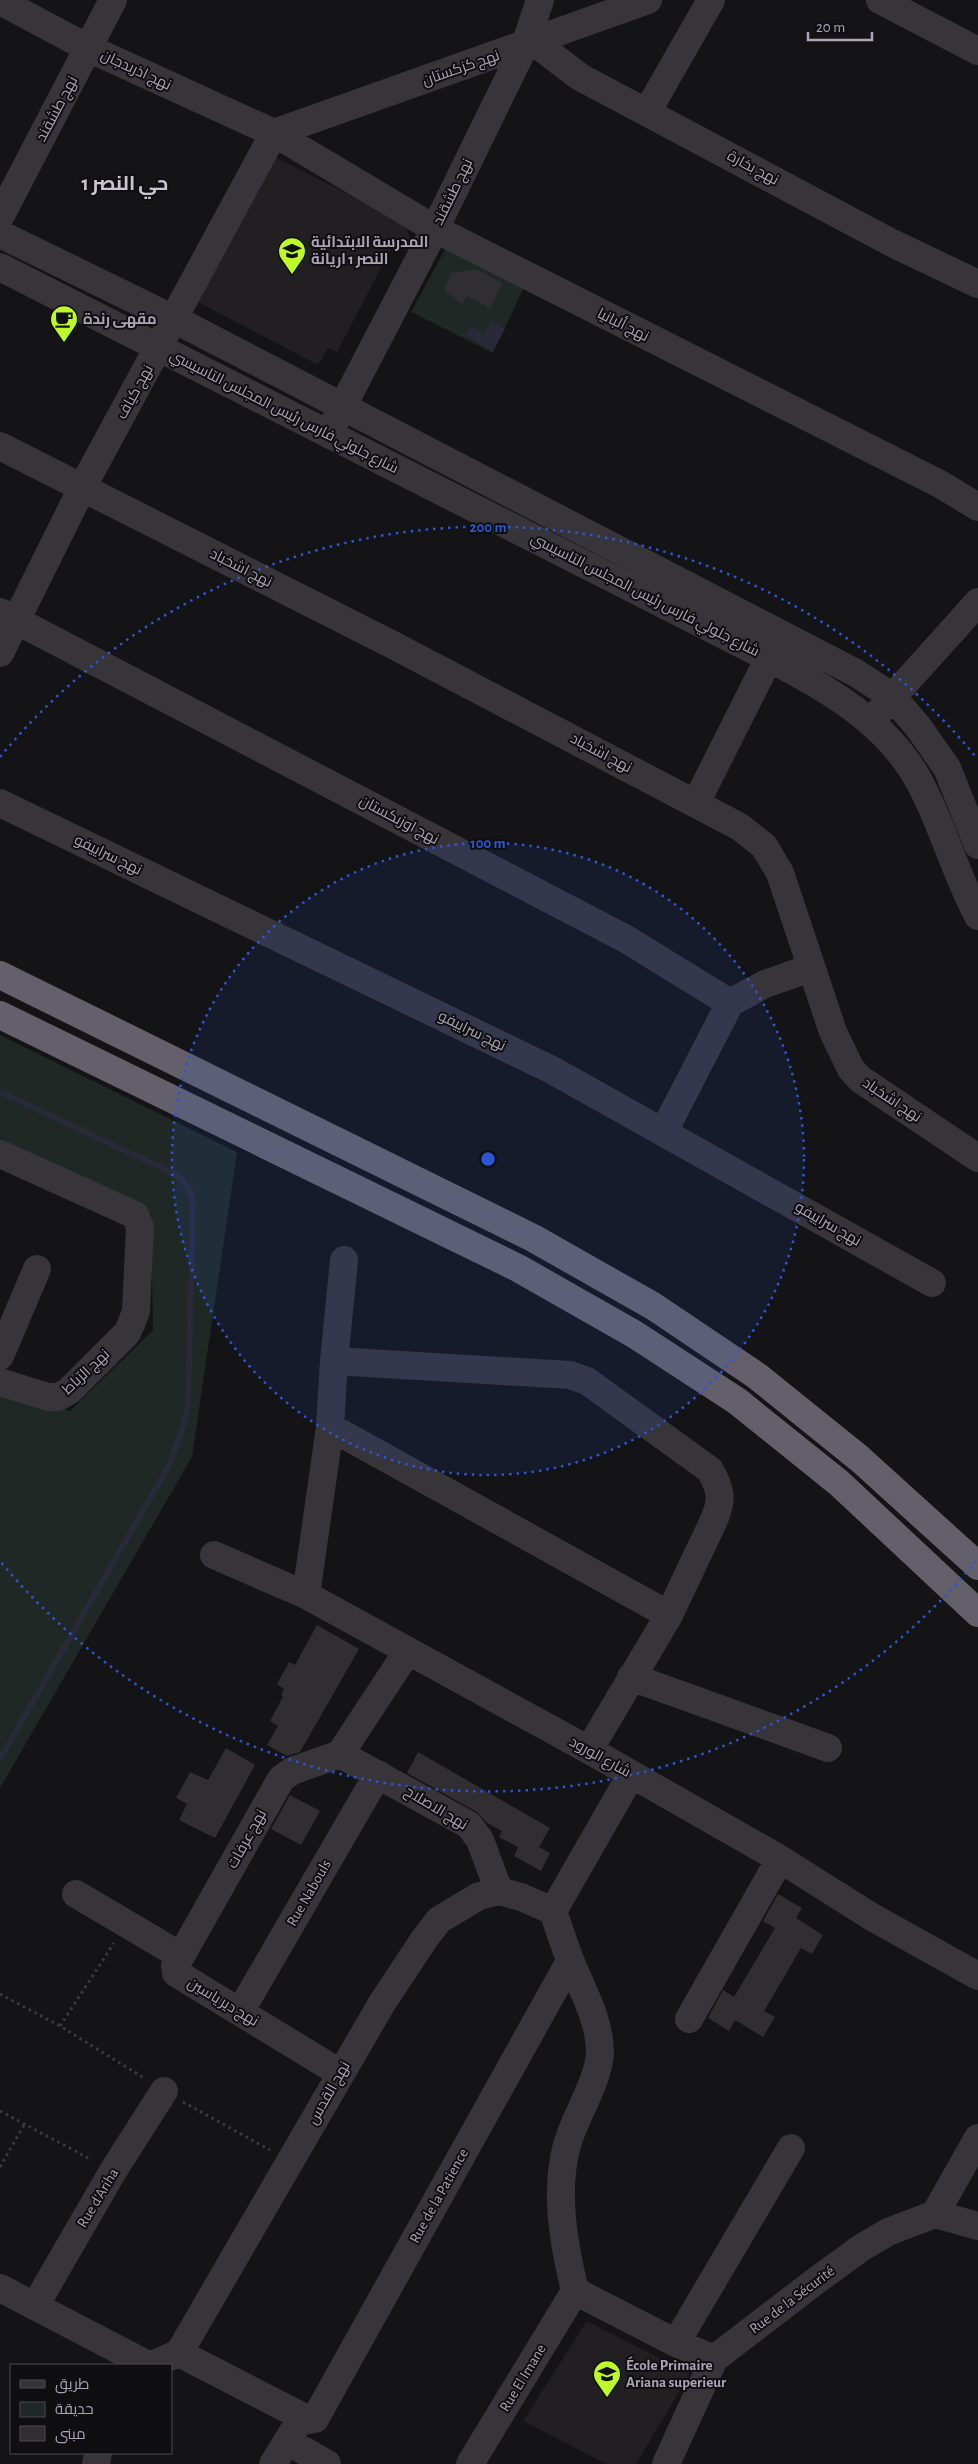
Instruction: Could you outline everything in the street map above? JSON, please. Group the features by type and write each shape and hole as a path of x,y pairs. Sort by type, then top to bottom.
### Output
{"highway":[{"path":"0,975 533,1238 653,1306 757,1376 860,1460 978,1566"},
{"path":"0,1015 518,1268 634,1334 737,1401 839,1483 978,1613"}],"street":[{"name":"نهج طشقند","path":"0,217 112,0"},
{"name":"نهج طشقند","path":"328,433 530,44 540,0"},
{"name":"نهج كزكستان","path":"274,133 530,44 648,0"},
{"path":"648,112 711,0"},
{"path":"880,0 978,51"},
{"name":"نهج اذربدجان","path":"0,1 88,48 274,133"},
{"name":"نهج بخارة","path":"530,44 580,77 892,243 978,284"},
{"name":"نهج ألبانيا","path":"274,133 435,229 940,484 978,507"},
{"name":"نهج كياف","path":"0,653 8,616 82,488 274,133"},
{"name":"شارع جلولي فارس رئيس المجلس التاسيسي","path":"0,234 174,319 856,673 893,697 919,728 947,768 978,845"},
{"name":"شارع جلولي فارس رئيس المجلس التاسيسي","path":"0,267 769,658 837,696 871,721 896,749 920,782 978,916"},
{"name":"نهج اشخباد","path":"0,446 393,645 740,827 764,846 780,873 810,968 833,1032 851,1069 860,1079 978,1158"},
{"path":"871,721 978,602"},
{"name":"نهج اوزبكستان","path":"8,616 626,939 730,1003"},
{"path":"696,803 769,658"},
{"name":"نهج سراييفو","path":"0,803 552,1070 664,1131 932,1284"},
{"path":"664,1131 730,1003 765,984 810,968"},
{"name":"نهج الرّباط","path":"0,1154 135,1215 140,1227 136,1311 127,1333 69,1391 58,1397 48,1397 0,1382"},
{"path":"306,1595 330,1427 334,1361 344,1260"},
{"path":"0,1356 37,1269"},
{"path":"334,1361 570,1374 587,1381 710,1470 718,1485 721,1504 669,1615 588,1750"},
{"path":"330,1427 669,1615"},
{"name":"شارع الورود","path":"214,1555 306,1595 588,1750 780,1859 872,1917 978,1976"},
{"path":"340,1754 407,1652"},
{"path":"631,1677 828,1748"},
{"name":"نهج الاصلاح","path":"340,1754 469,1825 480,1840 499,1892"},
{"name":"نهج عرفات","path":"180,1956 281,1779 292,1771 340,1754"},
{"name":"Rue Nabouls","path":"240,2012 378,1774"},
{"path":"631,1774 553,1911 570,1961 590,2008 599,2036 600,2053 596,2070 567,2144 563,2165 562,2219 565,2248 575,2291 676,2343 714,2359"},
{"path":"690,2019 780,1859"},
{"name":"نهج القدس","path":"179,2353 382,2003 439,1920 479,1896 499,1892 520,1897 553,1911"},
{"name":"نهج دير ياسين","path":"76,1894 180,1956 174,1966 176,1973 340,2074"},
{"name":"Rue de la Patience","path":"302,2417 312,2420 317,2417 570,1961"},
{"name":"Rue d'Ariha","path":"35,2306 114,2171 164,2091"},
{"path":"978,2138 935,2214 978,2226"},
{"path":"676,2343 791,2148"},
{"name":"Rue de la Sécurité","path":"666,2464 714,2359 861,2248 888,2232 935,2214"},
{"name":"Rue El Imane","path":"470,2464 575,2291"},
{"path":"1,2292 35,2306 148,2364"},
{"path":"152,2364 179,2353 302,2417 273,2464"},
{"path":"287,2440 327,2464"}],"path":[{"path":"60,2026 126,1924"},
{"path":"0,2111 114,2171"},
{"path":"0,2167 24,2125"}],"shaded area":[{"name":"المدرسة الابتدائية النصر 1 اريانة","path":"271,155 405,223 410,238 407,251 393,245 337,352 328,348 318,365 194,300"},
{"path":"492,321 505,329 492,351 465,335 471,326 484,333"},
{"name":"École Primaire Ariana superieur","path":"587,2321 690,2374 636,2464 606,2464 523,2421"}],"green space":[{"path":"448,244 526,283 493,353 411,312"},
{"path":"0,1035 237,1152 192,1457 0,1788 0,1391 70,1411 153,1330 151,1214 0,1143"}],"building":[{"path":"476,269 503,283 490,308 467,296 462,305 444,290 452,273"},
{"path":"317,1625 359,1649 300,1752 287,1756 267,1745 278,1726 270,1721 283,1697 281,1695 284,1689 277,1684 289,1662 295,1665"},
{"path":"226,1748 255,1765 215,1838 179,1820 187,1804 176,1798 190,1772 208,1780"},
{"path":"418,1752 550,1828 539,1847 550,1853 541,1871 514,1856 518,1847 499,1837 502,1831 487,1823 477,1812 407,1773"},
{"path":"290,1795 320,1811 301,1845 271,1829"},
{"path":"778,1894 802,1908 796,1918 823,1935 812,1954 801,1948 764,2011 775,2017 763,2037 735,2020 729,2031 708,2018 723,1990 734,1997 775,1928 763,1921"}],"waterway":[{"path":"0,1092 179,1176 190,1190 193,1206 188,1405 180,1437 167,1469 0,1759"}],"place":[{"name":"المدرسة الابتدائية النصر 1 اريانة","path":"292,275"},
{"name":"مقهى رندة","path":"64,343"},
{"name":"École Primaire Ariana superieur","path":"607,2398"}],"district":[{"name":"حي النصر 1","path":"125,184"}]}
